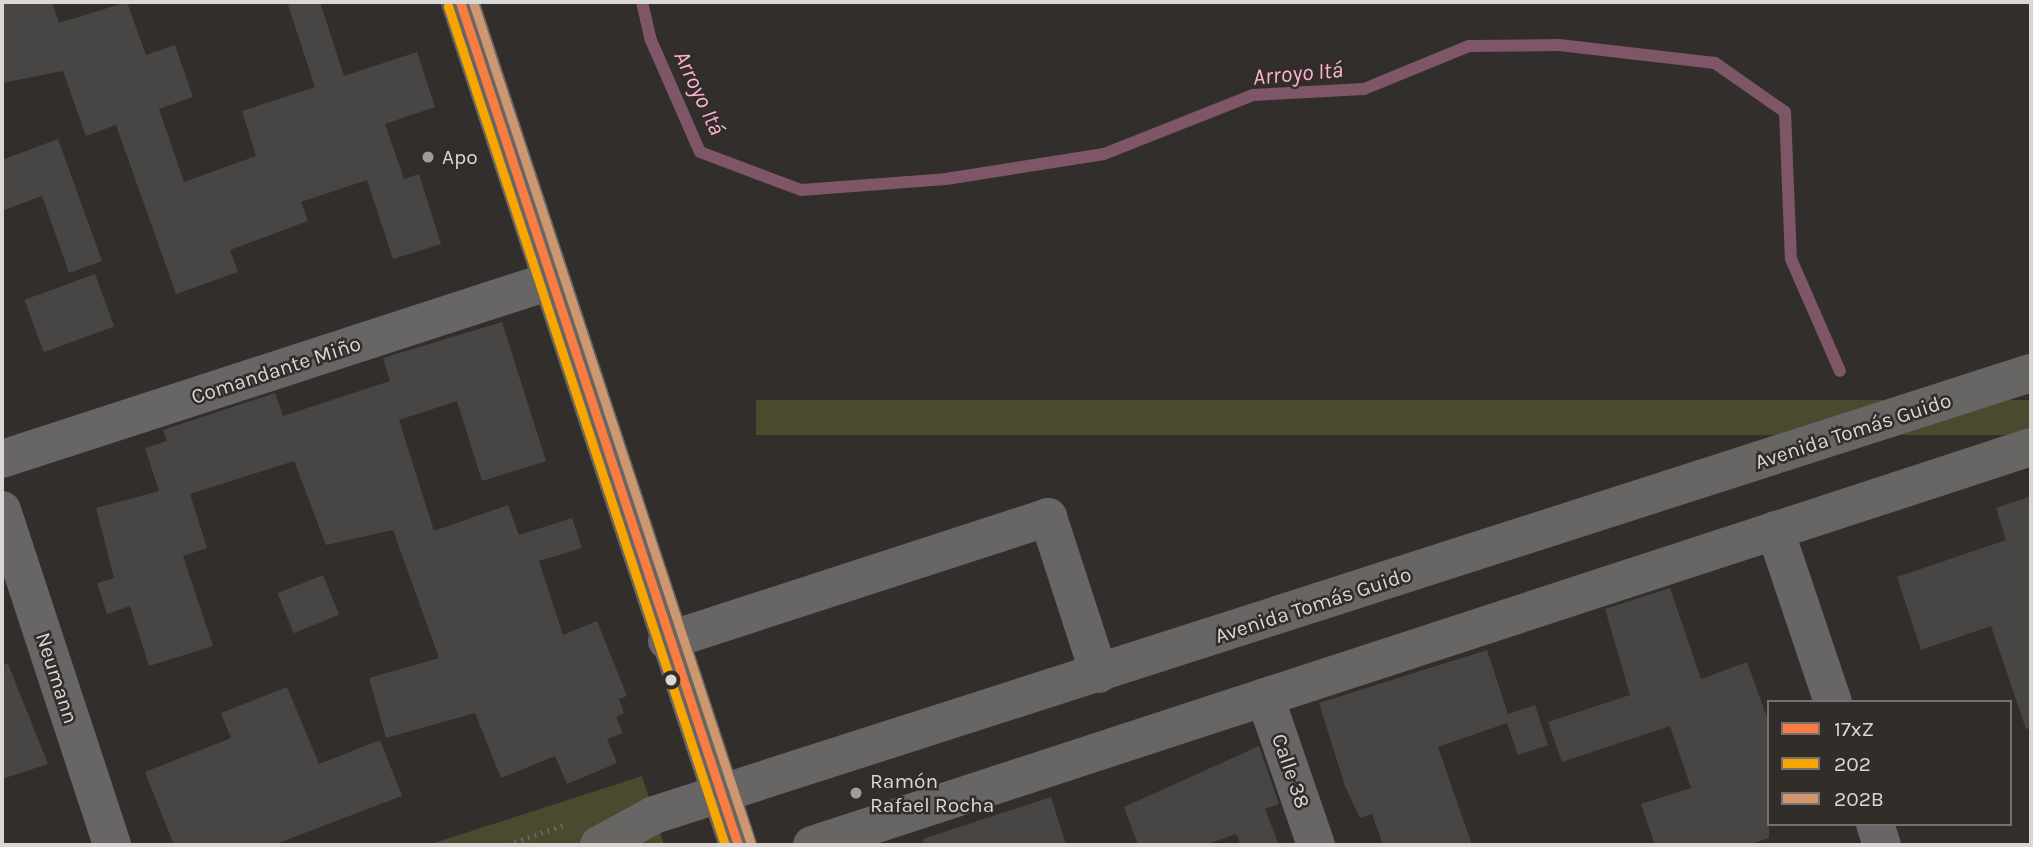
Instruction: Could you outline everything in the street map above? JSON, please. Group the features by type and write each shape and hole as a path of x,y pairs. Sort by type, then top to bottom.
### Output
{"main road":[{"path":"460,2 667,641 719,797 738,845"},
{"name":"Avenida Tomás Guido","path":"599,845 654,815 719,797 2031,373"},
{"path":"812,845 2031,447"}],"street":[{"name":"Comandante Miño","path":"2,459 550,281"},
{"name":"Neumann","path":"2,510 112,845"},
{"path":"667,641 1048,517 1099,674"},
{"path":"1775,530 1832,700"},
{"name":"Calle 38","path":"1265,697 1316,845"},
{"path":"1876,826 1882,845"}],"green space":[{"path":"756,400 2031,400 2031,435 756,435"},
{"path":"642,776 664,845 428,845"}],"building":[{"path":"2,2 52,2 59,23 127,2 146,55 175,45 193,97 159,109 184,182 256,156 242,111 315,87 287,2 320,2 344,76 417,52 435,107 385,124 404,179 419,174 441,244 393,259 367,180 301,202 308,221 230,250 238,272 176,294 116,125 86,136 63,71 2,83"},
{"path":"58,139 102,261 69,273 42,196 2,211 2,160"},
{"path":"95,274 114,327 44,352 25,300"},
{"path":"502,322 546,461 482,481 457,401 399,420 434,531 508,505 519,535 572,518 582,548 539,561 563,635 597,621 627,696 619,699 624,713 616,717 623,733 607,739 617,763 567,784 555,756 501,778 475,713 386,738 369,678 439,658 393,530 326,545 294,461 190,494 207,548 183,556 213,646 149,666 130,606 107,614 97,583 114,578 96,508 159,491 145,448 167,441 163,430 275,393 283,416 390,381 383,358"},
{"path":"2031,496 2031,728 2026,729 1991,626 1921,650 1897,577 2006,540 1996,508"},
{"path":"323,575 339,615 294,633 278,593"},
{"path":"1670,588 1701,679 1747,662 1767,717 1769,838 1746,845 1655,845 1641,804 1691,788 1670,726 1562,762 1548,722 1630,695 1605,609"},
{"path":"1487,650 1508,714 1535,705 1548,745 1518,755 1507,723 1438,747 1472,845 1383,845 1372,814 1360,818 1345,786 1319,703"},
{"path":"8,664 48,764 2,779 2,665"},
{"path":"287,687 319,764 380,740 402,796 273,845 174,845 145,772 231,738 221,713"},
{"path":"1259,746 1279,804 1265,809 1279,845 1241,845 1236,834 1205,845 1138,845 1124,807"},
{"path":"1051,797 1066,845 924,845 923,839"}],"waterway":[{"name":"Arroyo Itá","path":"642,2 650,38 700,152 801,190 946,179 1104,154 1253,95 1364,89 1469,46 1559,45 1715,63 1785,112 1791,259 1840,371"}],"transit line":[{"name":"17xZ","path":"460,2 738,845"},
{"name":"202B","path":"473,2 750,841"},
{"name":"202","path":"448,6 725,845"}],"place":[{"name":"Apo","path":"428,157"},
{"name":"Ramón Rafael Rocha","path":"856,793"}]}
